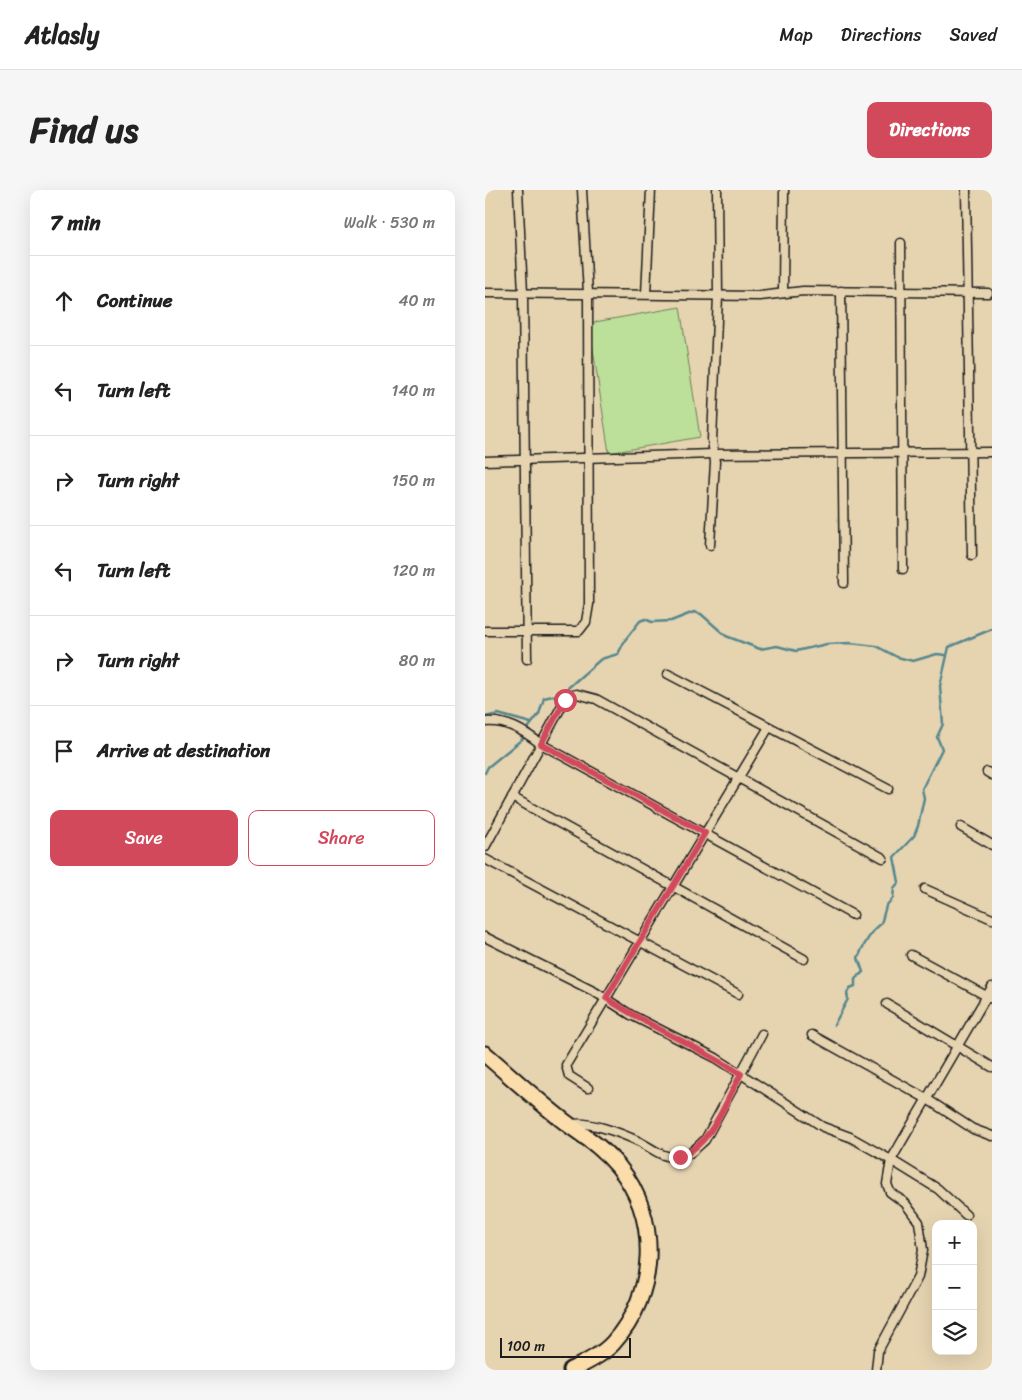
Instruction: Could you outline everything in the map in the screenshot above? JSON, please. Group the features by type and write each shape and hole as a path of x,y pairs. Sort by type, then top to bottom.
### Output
{"highway":[{"path":"485,1054 569,1125 599,1146 619,1167 640,1204 649,1242 647,1274 643,1293 631,1317 611,1345 590,1360 571,1370"}],"street":[{"path":"519,190 523,293 527,660"},
{"path":"485,631 579,631 587,622 589,604 587,458 588,293 583,190"},
{"path":"646,294 651,190"},
{"path":"710,545 714,454 712,440 717,296 717,190"},
{"path":"783,293 784,190"},
{"path":"966,190 972,555"},
{"path":"901,243 903,569"},
{"path":"485,293 717,296 760,296 783,293 841,291 988,293"},
{"path":"841,291 844,583"},
{"path":"485,461 714,454 992,452"},
{"path":"668,674 888,789"},
{"path":"485,847 565,700 568,696 577,694 596,699 883,858"},
{"path":"485,722 496,721 519,728 541,744 853,915"},
{"path":"588,1088 569,1076 566,1065 737,777 769,727"},
{"path":"512,797 803,959"},
{"path":"961,827 992,845"},
{"path":"485,859 738,994"},
{"path":"925,889 992,919"},
{"path":"485,937 606,998 631,1015 716,1058 823,1127 850,1137 938,1189 966,1215"},
{"path":"911,955 989,998"},
{"path":"876,1370 878,1351 918,1277 923,1250 919,1222 905,1203 889,1192 887,1184 891,1160 989,998 992,987"},
{"path":"887,1004 992,1067"},
{"path":"569,1125 577,1122 593,1125 639,1142 668,1157 680,1157 691,1153 705,1140 762,1034"},
{"path":"812,1035 927,1098 973,1129 992,1136"}],"green space":[{"path":"680,307 700,437 609,453 589,323"}],"waterway":[{"path":"485,773 488,767 526,736 529,727 539,714 544,698 561,694 601,659 618,654 625,640 640,621 645,619 652,622 671,621 694,612 701,614 726,636 760,649 777,646 796,651 827,644 850,643 876,646 897,657 913,661 937,654 945,655"},
{"path":"834,1025 848,999 847,993 850,988 855,986 855,979 863,972 858,958 871,934 881,924 886,906 893,898 894,888 899,882 894,857 914,836 924,798 922,789 942,749 937,737 943,724 940,686 949,647 992,629"},
{"path":"485,717 498,714 531,723"}],"route":[{"path":"565,700 541,744 705,833 606,998 631,1015 716,1058 741,1074 705,1140 691,1153 680,1157"}]}
